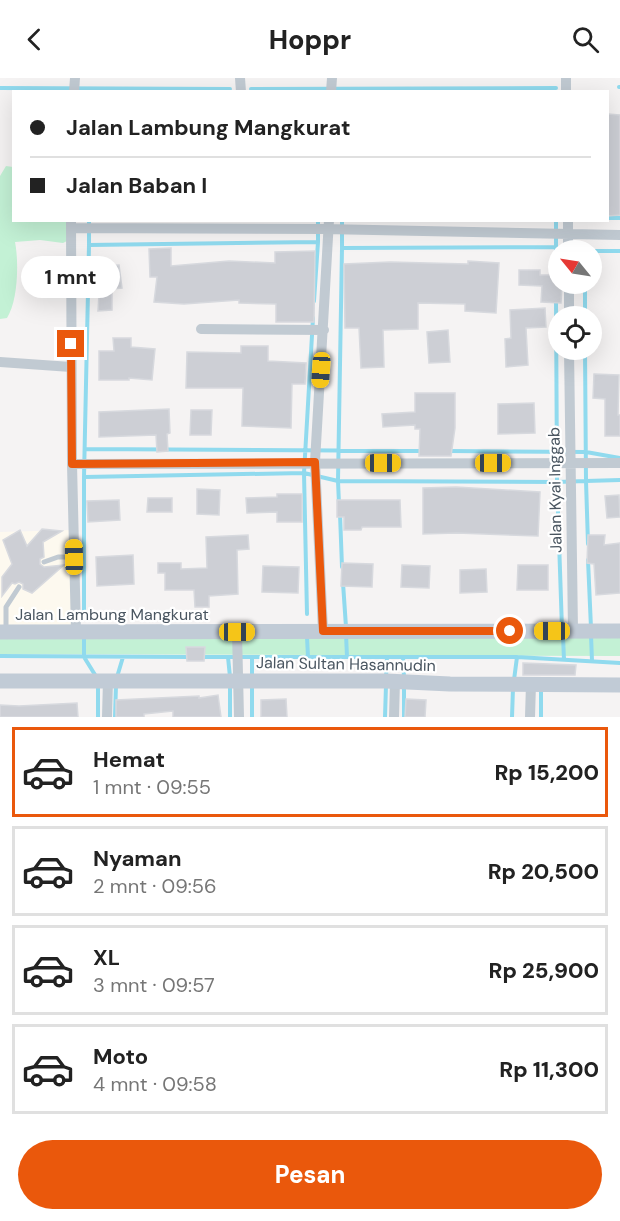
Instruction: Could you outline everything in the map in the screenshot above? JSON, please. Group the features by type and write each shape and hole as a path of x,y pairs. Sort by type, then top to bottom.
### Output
{"street":[{"path":"568,222 568,240"},
{"path":"76,632 72,464 71,224 311,229 328,226 620,235"},
{"path":"323,631 315,462 328,226"},
{"path":"201,329 324,330"},
{"name":"Jalan Kyai Inggab","path":"569,360 573,631"},
{"path":"0,362 71,366"},
{"path":"72,464 620,463"},
{"name":"Jalan Lambung Mangkurat","path":"3,632 620,631"},
{"path":"237,632 239,717"},
{"path":"107,717 108,680"},
{"name":"Jalan Sultan Hasannudin","path":"0,681 395,681 450,684 620,685"},
{"path":"394,717 395,681"},
{"path":"530,717 531,684"}],"lane":[{"path":"44,562 58,557 74,557"},
{"path":"3,632 6,607 19,587"}],"shaded area":[{"path":"71,530 74,626 0,625 0,532"}],"green space":[{"path":"6,166 12,167 12,222 68,222 67,241 63,243 40,240 15,242 17,270 15,292 11,311 7,318 0,319 0,176"},
{"path":"0,635 620,635 620,656 0,654"}],"building":[{"path":"609,114 620,115 620,215 609,216"},
{"path":"171,248 171,266 229,261 275,263 275,252 315,251 314,322 276,322 276,304 239,303 239,300 184,304 154,302 157,277 150,277 149,249"},
{"path":"468,261 499,263 496,313 465,311 465,304 418,303 418,329 383,330 384,367 361,368 359,328 345,328 344,264 390,262 468,264"},
{"path":"119,265 122,288 112,289 112,310 98,311 99,293 96,267"},
{"path":"519,270 540,270 540,275 548,275 548,294 561,294 561,303 541,302 542,286 519,285"},
{"path":"545,308 546,327 526,328 528,365 506,367 505,339 511,338 510,310"},
{"path":"448,330 450,362 429,363 427,332"},
{"path":"113,338 131,338 131,347 155,349 152,380 129,378 129,380 99,380 99,351 114,351"},
{"path":"241,346 268,346 268,361 306,363 305,384 292,384 291,428 242,426 243,388 186,388 187,352 241,353"},
{"path":"594,374 619,375 620,436 605,436 605,399 593,398"},
{"path":"415,393 455,393 455,428 451,456 419,456 420,429 415,429 415,425 383,427 382,414 415,412"},
{"path":"534,403 535,433 498,434 498,404"},
{"path":"169,409 168,451 157,452 156,435 99,437 99,412"},
{"path":"191,410 212,410 211,435 190,435"},
{"path":"456,487 540,492 538,536 423,534 423,488"},
{"path":"197,489 220,490 219,515 197,514"},
{"path":"277,494 302,494 302,522 277,522 277,512 247,513 246,498 277,497"},
{"path":"619,495 620,517 607,518 605,496"},
{"path":"148,498 172,498 172,512 147,512"},
{"path":"119,500 120,520 88,522 87,501"},
{"path":"337,500 400,500 401,527 362,527 361,530 344,530 344,517 337,517"},
{"path":"42,529 62,531 43,542 44,557 40,559 40,564 44,567 64,565 32,593 23,589 23,584 19,582 12,583 2,596 2,577 12,564 3,540 20,530 27,546"},
{"path":"248,535 249,549 237,550 238,594 209,596 209,607 195,607 194,590 165,590 165,573 158,573 158,563 181,563 181,569 207,568 206,537"},
{"path":"588,535 605,535 604,545 620,543 620,593 596,595 594,564 587,563"},
{"path":"133,555 134,584 97,586 96,557"},
{"path":"342,563 373,564 372,587 341,586"},
{"path":"402,565 430,566 429,588 401,587"},
{"path":"518,565 548,565 548,590 517,590"},
{"path":"263,566 299,567 298,593 262,592"},
{"path":"486,569 487,592 460,593 460,570"},
{"path":"186,647 205,647 204,661 187,661"},
{"path":"523,663 576,665 575,675 523,675"},
{"path":"218,695 221,717 173,717 173,711 144,714 144,717 116,717 116,700 199,696 199,698"},
{"path":"286,699 287,717 261,717 261,700"},
{"path":"406,699 426,700 425,717 405,717"},
{"path":"77,703 78,717 0,717 0,705"}],"waterway":[{"path":"0,88 230,89"},
{"path":"251,89 556,88"},
{"path":"609,218 620,218"},
{"path":"89,222 89,245"},
{"path":"318,222 318,242"},
{"path":"342,222 342,248"},
{"path":"556,222 556,240"},
{"path":"84,477 89,245 318,242 314,301"},
{"path":"313,318 304,473 338,481 342,248 548,247"},
{"path":"602,251 620,251"},
{"path":"585,294 585,306"},
{"path":"556,300 556,306"},
{"path":"556,360 557,482 586,481 585,360"},
{"path":"85,449 423,451"},
{"path":"449,451 586,452 620,458"},
{"path":"84,618 84,477 304,473 307,614"},
{"path":"588,544 586,481 620,480"},
{"path":"339,504 338,481 557,482 562,629"},
{"path":"340,514 342,567"},
{"path":"588,560 591,628"},
{"path":"343,583 346,627"},
{"path":"346,634 347,657"},
{"path":"591,635 592,661"},
{"path":"563,636 564,660"},
{"path":"307,637 308,657"},
{"path":"84,639 84,657 97,678"},
{"path":"0,656 191,657"},
{"path":"117,677 123,657"},
{"path":"202,657 517,657 620,663"},
{"path":"228,657 230,677"},
{"path":"252,657 252,677"},
{"path":"386,677 387,657"},
{"path":"403,657 404,677"},
{"path":"514,680 517,657"},
{"path":"98,685 98,717"},
{"path":"115,717 116,685"},
{"path":"230,685 230,717"},
{"path":"252,685 252,717"},
{"path":"385,717 386,685"},
{"path":"404,685 404,717"},
{"path":"512,717 513,688"},
{"path":"541,688 541,717"}],"route":[{"path":"71,344 72,464 315,462 323,631 510,631"}]}
